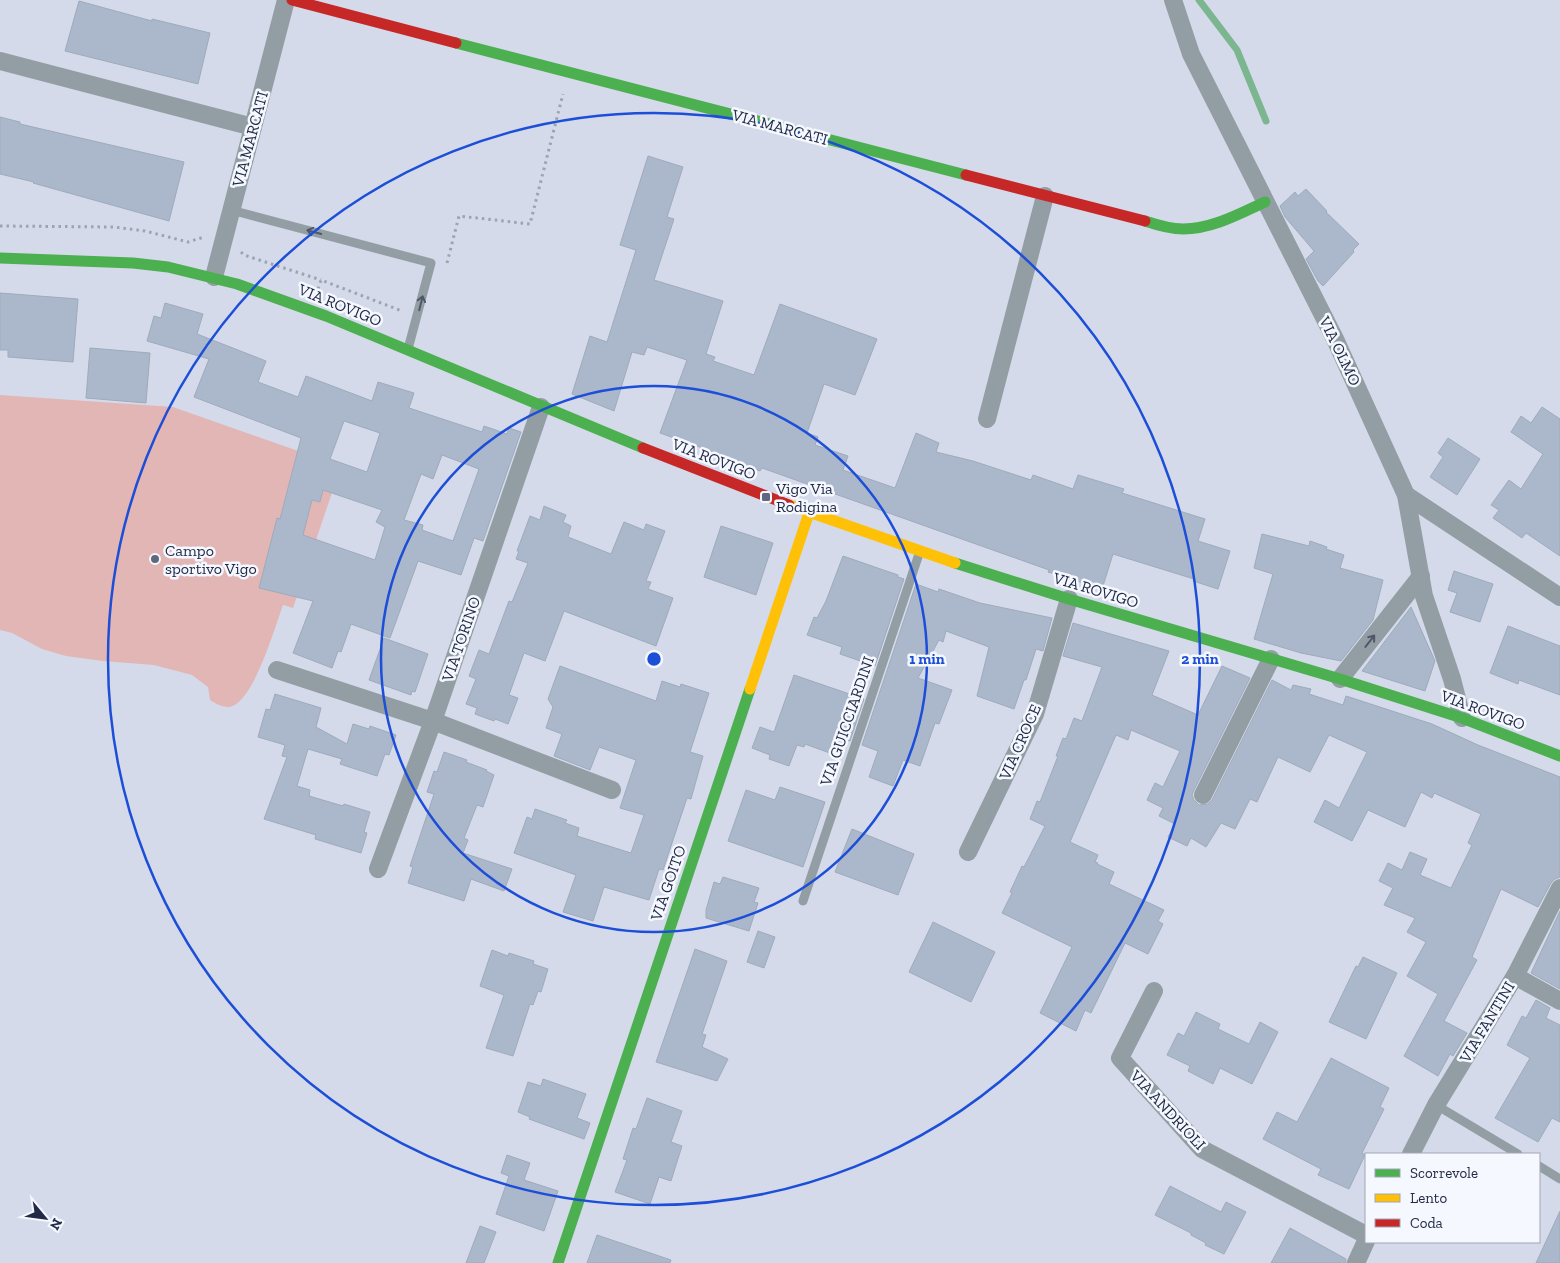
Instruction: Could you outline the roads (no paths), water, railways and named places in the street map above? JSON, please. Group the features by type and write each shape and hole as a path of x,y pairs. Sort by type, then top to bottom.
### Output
{"street":[{"name":"VIA MARCATI","path":"214,277 286,0"},
{"name":"VIA MARCATI","path":"292,0 1180,230 1200,229 1265,202"},
{"name":"VIA OLMO","path":"1173,0 1192,54 1335,340 1406,495 1424,596 1452,679 1462,718"},
{"path":"0,61 253,127"},
{"path":"987,419 1045,196"},
{"name":"VIA ROVIGO","path":"0,258 133,263 168,267 214,277 303,307 634,445 809,513 920,552 1068,599 1340,679 1462,718 1560,756"},
{"name":"VIA TORINO","path":"378,869 433,721 541,407"},
{"path":"1406,495 1560,596"},
{"name":"VIA GOITO","path":"558,1263 809,513"},
{"path":"1340,679 1420,576"},
{"name":"VIA CROCE","path":"968,852 1035,714 1068,599"},
{"path":"1203,795 1271,659"},
{"path":"277,670 433,721 612,790"},
{"name":"VIA FANTINI","path":"1412,1153 1436,1105 1515,976 1560,888"},
{"path":"1515,976 1560,1001"},
{"name":"VIA ANDRIOLI","path":"1154,990 1120,1058 1202,1149 1365,1234"},
{"path":"1356,1263 1366,1243"}],"lane":[{"path":"231,210 431,263 408,350"},
{"name":"VIA GUICCIARDINI","path":"803,901 920,552"},
{"path":"1436,1105 1516,1153"},
{"path":"1540,1167 1560,1179"}],"waterway":[{"path":"1199,0 1237,50 1266,121"}],"place":[{"name":"Vigo Via Rodigina","path":"766,497"},
{"name":"Campo sportivo Vigo","path":"155,559"}]}
